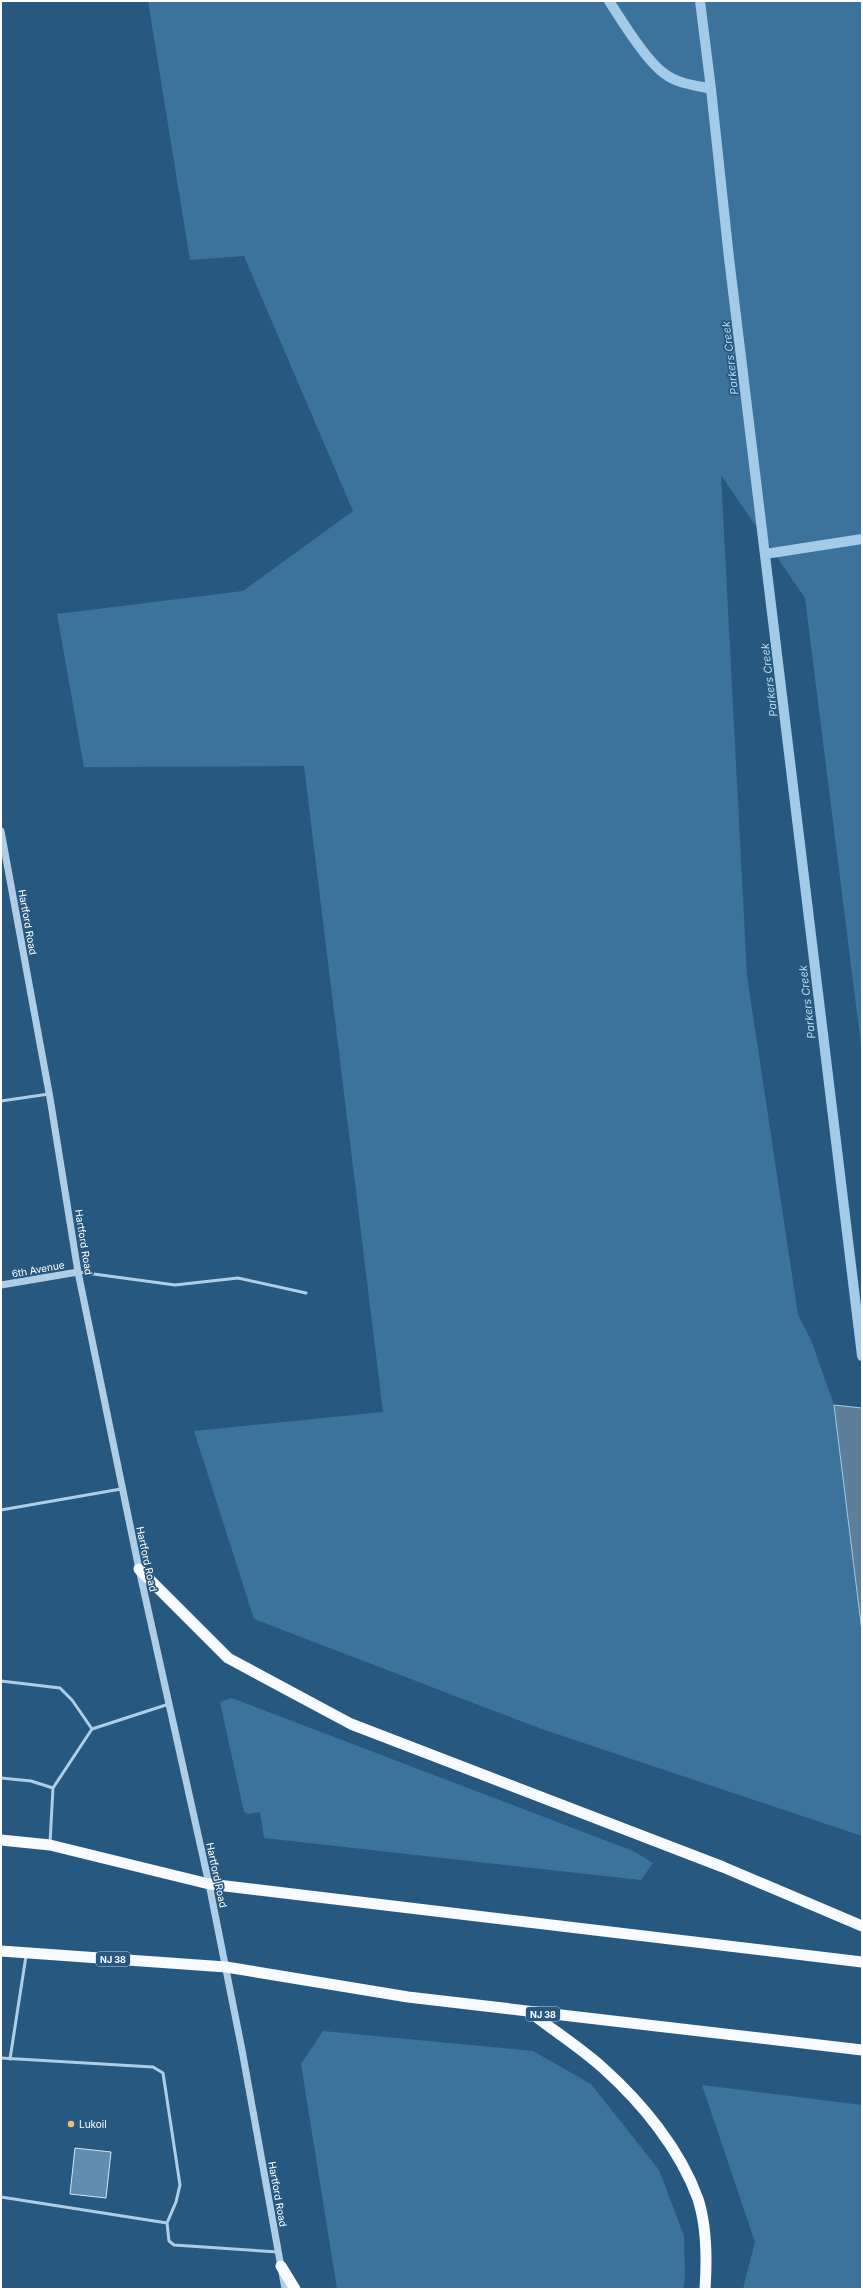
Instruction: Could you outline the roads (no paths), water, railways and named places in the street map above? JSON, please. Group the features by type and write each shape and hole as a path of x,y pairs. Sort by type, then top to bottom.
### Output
{"highway":[{"path":"138,1569 228,1658 350,1724 723,1868 862,1926"},
{"path":"1,1840 50,1844 209,1884 862,1962"},
{"name":"NJ 38","path":"1,1951 226,1967 408,1997 862,2050"},
{"path":"530,2012 602,2067 642,2108 675,2151 698,2200 707,2254 705,2289"},
{"path":"281,2266 295,2289"}],"street":[{"name":"Hartford Road","path":"1,830 49,1094 78,1272 138,1569 209,1884 226,1967 285,2289"},
{"name":"6th Avenue","path":"1,1285 78,1272"}],"lane":[{"path":"1,1101 49,1094"},
{"path":"78,1272 175,1284 238,1278 306,1293"},
{"path":"1,1510 122,1489"},
{"path":"1,1681 60,1688 72,1700 92,1729"},
{"path":"50,1844 53,1788 92,1729 169,1704"},
{"path":"1,1778 31,1781 53,1788"},
{"path":"10,2058 27,1953"},
{"path":"1,2058 153,2066 163,2073 180,2185 176,2202 167,2223 169,2241 174,2245 278,2252"},
{"path":"1,2198 167,2223"}],"waterway":[{"path":"609,1 635,40 658,68 676,80 711,89"},
{"name":"Parkers Creek","path":"700,1 729,258 862,1356"},
{"path":"765,554 862,539"}],"place":[{"name":"Lukoil","path":"71,2124"}]}
